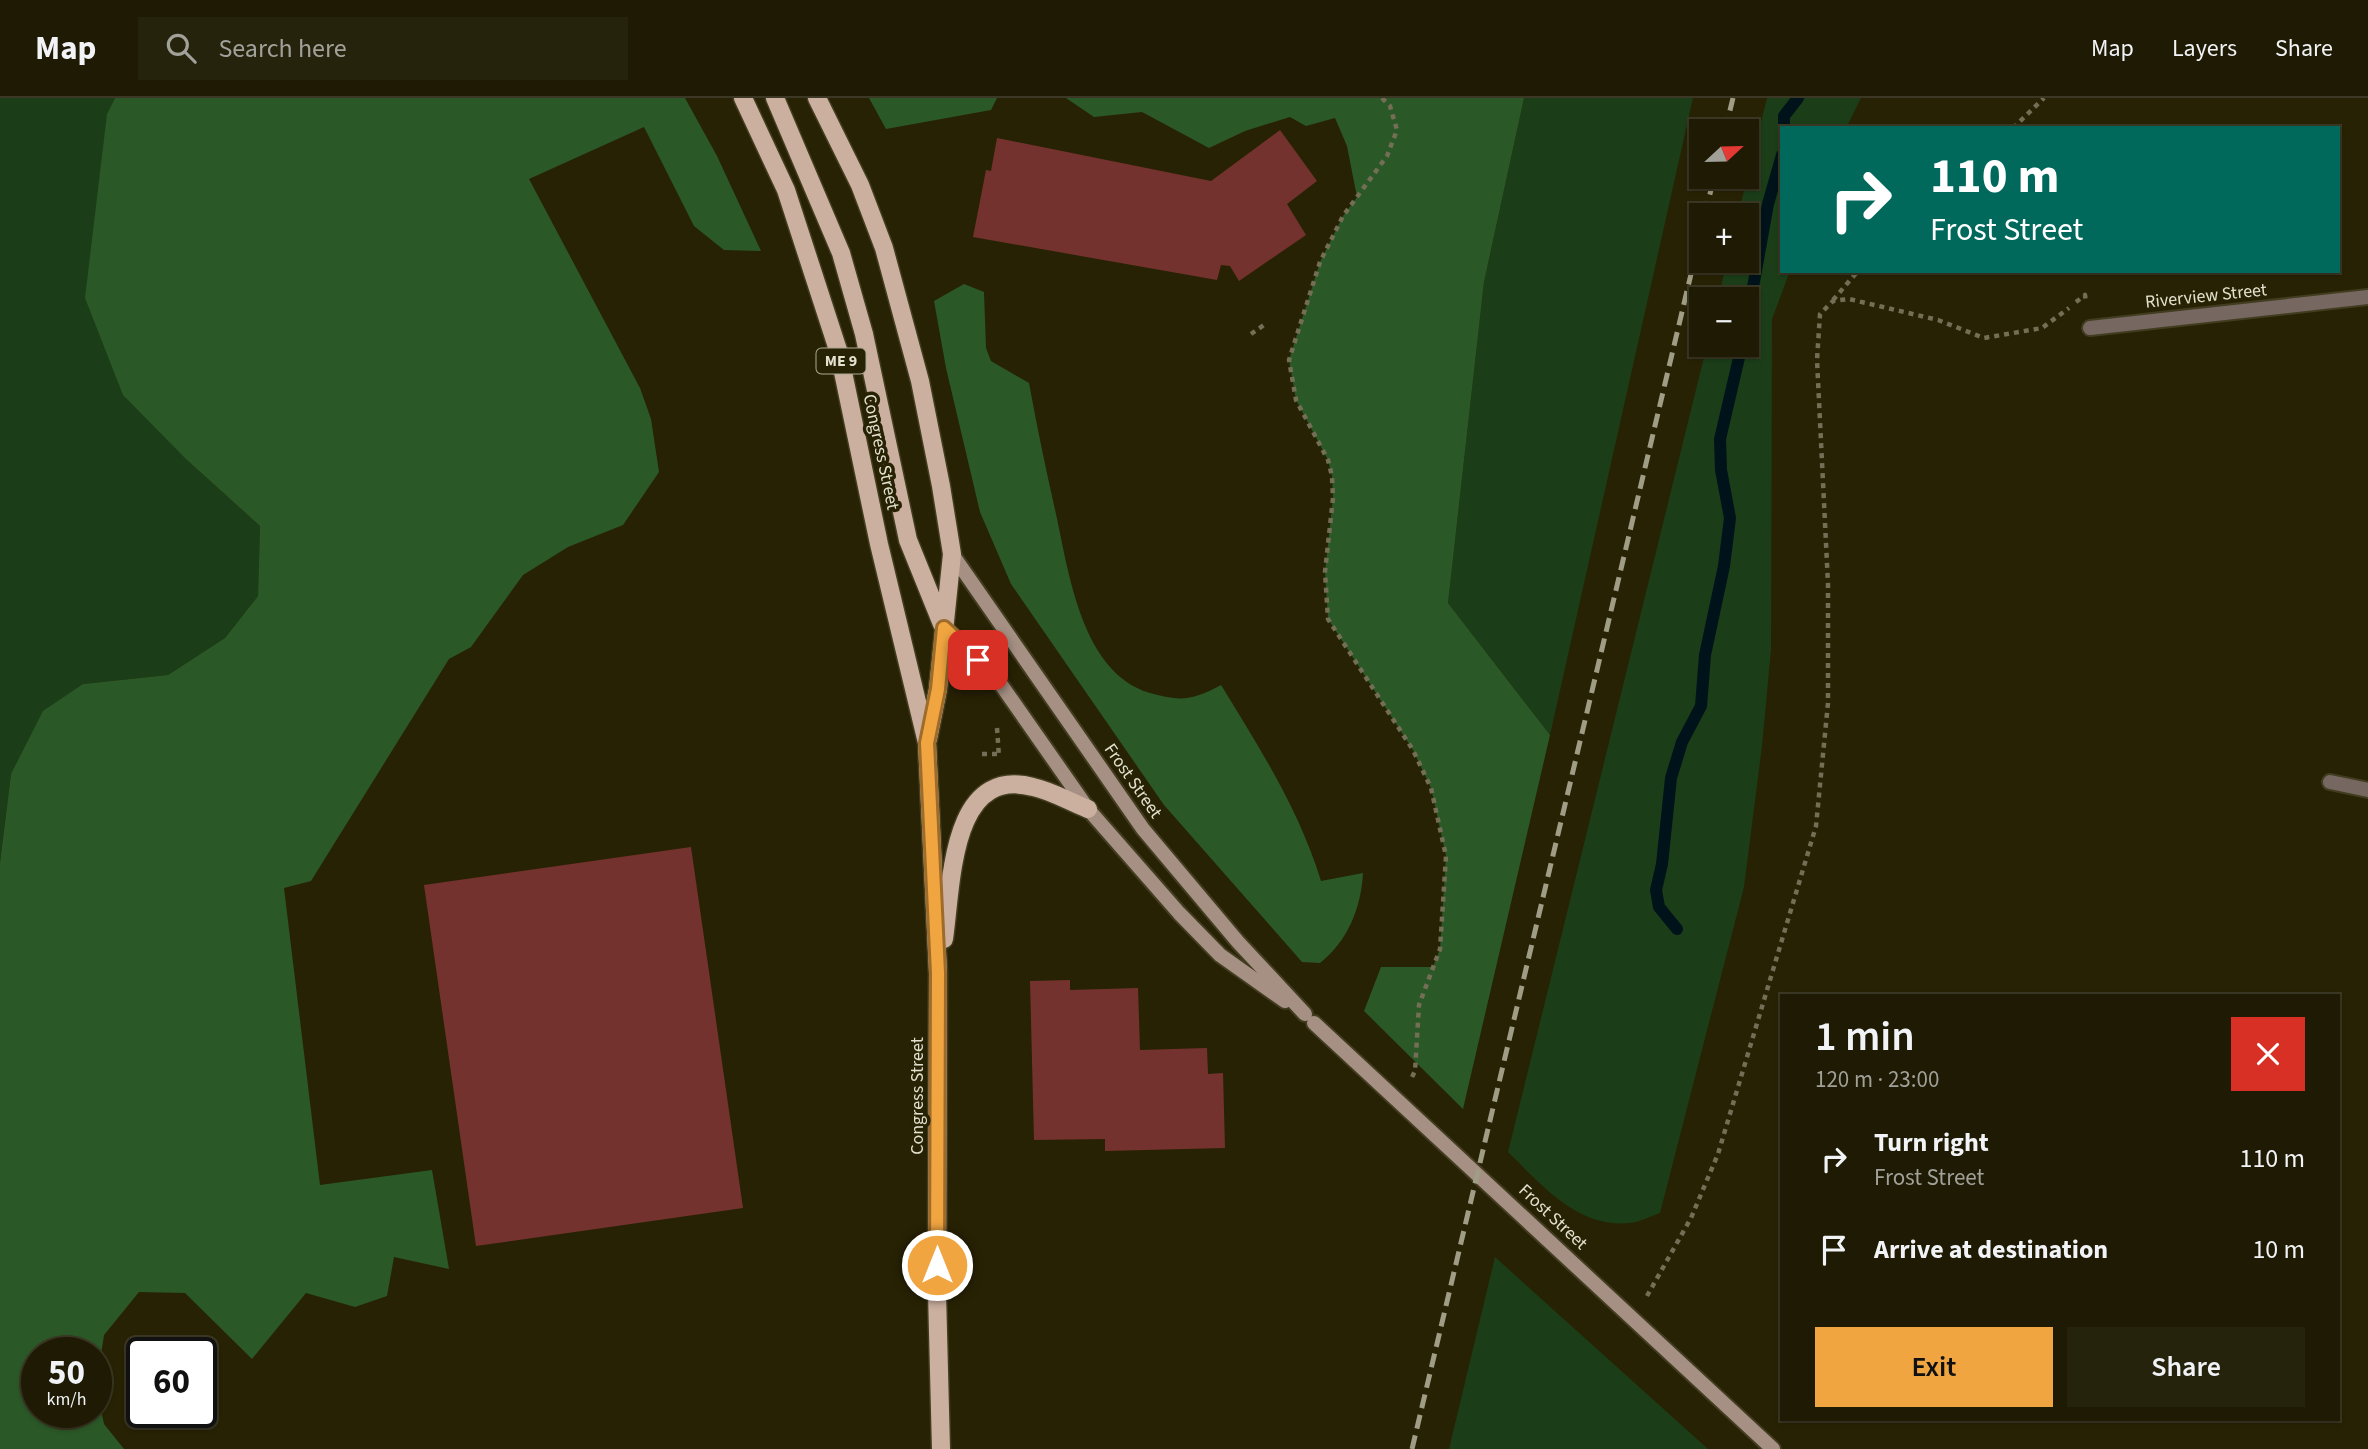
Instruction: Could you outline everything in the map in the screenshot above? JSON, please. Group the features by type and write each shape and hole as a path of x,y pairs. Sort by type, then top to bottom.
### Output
{"main road":[{"name":"Congress Street","path":"743,98 786,190 839,353 878,544 927,743 938,973 937,1293 941,1449"},
{"name":"ME 9","path":"775,98 841,253 864,334 908,540 944,628"},
{"name":"Congress Street","path":"817,98 860,184 884,247 920,381 952,554 938,689 927,743"},
{"path":"938,973 961,828 971,807 991,787 1005,784 1032,786 1088,809"}],"street":[{"name":"Riverview Street","path":"2090,328 2368,297"},
{"name":"Frost Street","path":"952,554 1143,829 1238,942 1310,1019 1773,1449"},
{"name":"Frost Street","path":"944,628 995,676 1088,809 1220,954 1310,1019"},
{"path":"2330,782 2368,790"}],"path":[{"path":"1382,98 1390,106 1397,130 1387,156 1343,216 1320,262 1289,360 1296,400 1328,460 1332,476 1333,498 1325,572 1328,619 1413,750 1432,788 1446,856 1440,949 1419,1005 1415,1072"},
{"path":"2015,126 2044,98"},
{"path":"1634,1319 1691,1219 1718,1154 1816,826 1828,703 1828,584 1817,360 1820,314 1856,273"},
{"path":"1832,301 1849,299 1892,307 1984,338 2042,328 2085,295 2090,328"},
{"path":"1251,334 1264,325"},
{"path":"982,754 999,754"}],"green space":[{"path":"0,98 115,98 107,114 187,460 260,526 258,596 225,638 168,675 83,684 11,774 0,863"},
{"path":"115,98 685,98 717,156 761,251 724,250 694,226 644,127 529,179 640,388 651,419 659,472 623,525 568,547 523,575 471,647 449,659 311,881 284,888 320,1185 432,1170 449,1269 394,1257 387,1296 355,1307 306,1293 252,1359 185,1293 139,1292 104,1337 21,1337 21,1428 107,1428 124,1449 0,1449 0,863 11,774 43,711 83,684 168,675 225,638 258,596 260,526 187,460 123,395 85,298 107,114"},
{"path":"869,98 997,98 991,110 886,129"},
{"path":"1066,98 1524,98 1484,282 1448,603 1550,735 1463,1109 1364,1011 1381,967 1433,967 1440,949 1446,856 1431,788 1413,750 1328,619 1325,572 1333,498 1332,476 1328,460 1296,400 1289,360 1320,262 1343,216 1357,197 1347,146 1335,118 1306,126 1290,117 1245,131 1209,148 1142,112 1094,117"},
{"path":"1524,98 1693,98 1550,735 1448,603 1484,282"},
{"path":"1767,98 1861,98 1847,126 1780,126 1780,273 1789,273 1772,319 1771,650 1744,887 1660,1213 1630,1223 1611,1223 1593,1219 1562,1202 1508,1152 1704,357 1759,357 1759,287 1721,287 1724,273 1759,273 1759,203 1741,203 1744,189 1759,189 1759,130"},
{"path":"964,284 984,292 986,348 991,361 1029,383 1074,592 1082,618 1108,665 1127,682 1150,693 1171,698 1203,694 1221,685 1290,804 1321,881 1363,873 1359,899 1351,923 1338,945 1320,963 1302,962 1164,805 1011,584 980,512 946,368 934,301"},
{"path":"1495,1257 1708,1449 1449,1449"}],"building":[{"path":"1280,130 1317,181 1287,204 1306,235 1239,281 1230,266 1221,265 1217,280 973,237 986,170 991,171 997,138 1211,181"},
{"path":"691,847 743,1208 476,1246 424,885"},
{"path":"1070,980 1070,990 1138,988 1140,1050 1207,1048 1208,1074 1223,1073 1225,1148 1105,1151 1105,1139 1034,1140 1030,981"}],"waterway":[{"path":"1784,126 1784,116 1798,98"},
{"path":"1753,287 1768,204 1780,162"},
{"path":"1677,929 1659,907 1656,890 1662,864 1671,778 1682,742 1701,706 1705,655 1724,566 1730,518 1721,470 1720,439 1739,357"}],"railway":[{"path":"1728,119 1733,98"},
{"path":"1708,203 1711,189"},
{"path":"1412,1449 1691,273"}],"route":[{"path":"937,1265 938,973 927,743 938,689 944,628 978,660"}]}
